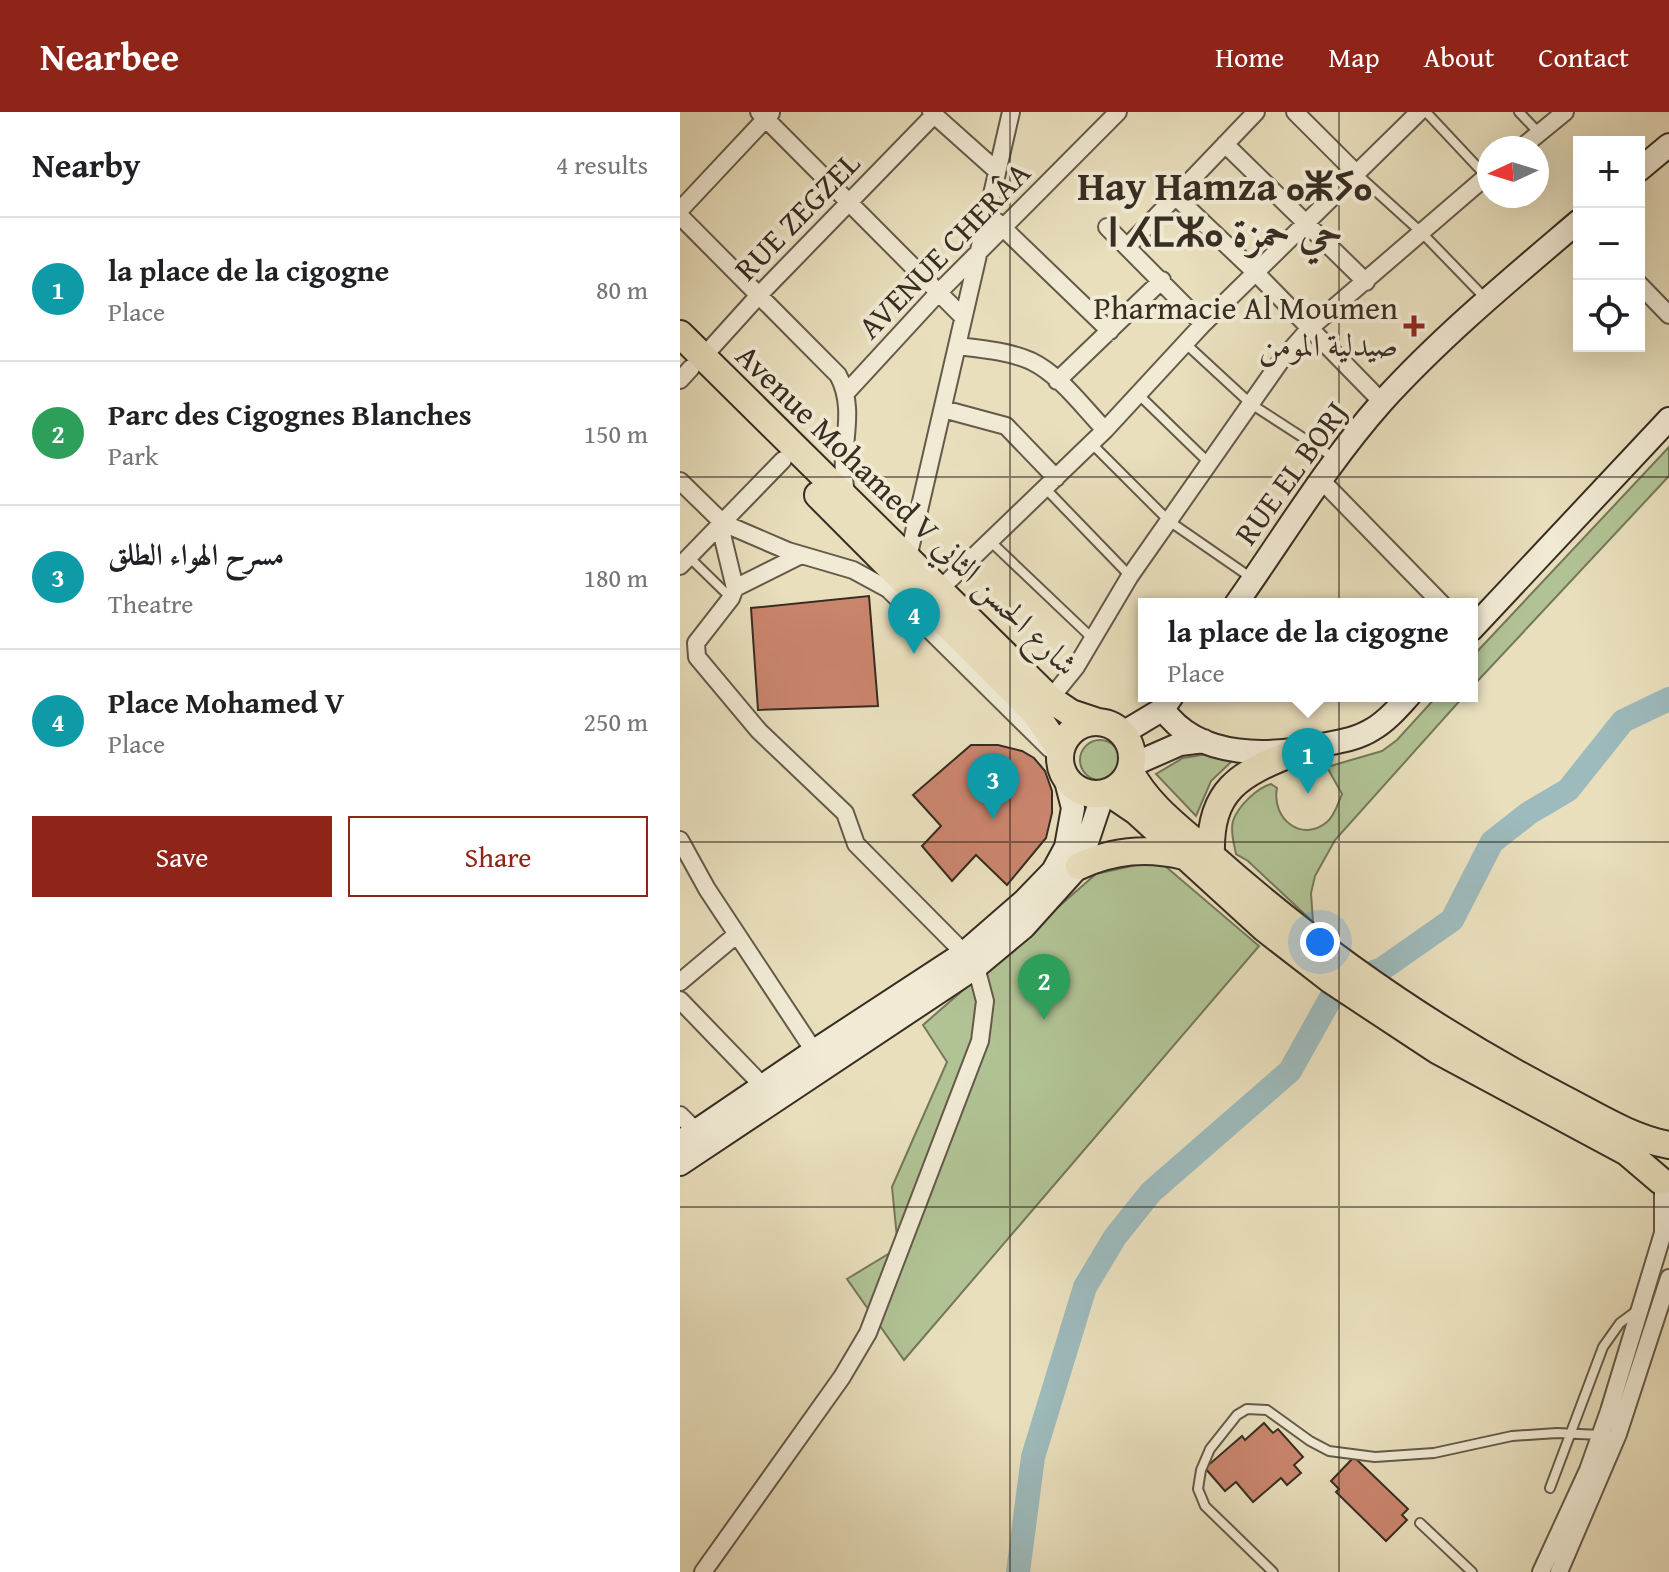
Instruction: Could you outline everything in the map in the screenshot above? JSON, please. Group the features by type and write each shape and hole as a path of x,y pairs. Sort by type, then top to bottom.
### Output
{"highway":[{"name":"Avenue Mohamed V شارع الحسن الثاني","path":"680,334 689,365 1035,713 1062,762"},
{"name":"Avenue Mohamed V شارع الحسن الثاني","path":"689,365 848,500 1050,699 1071,713 1095,721"},
{"path":"1095,721 1115,726 1123,733 1132,752 1131,768 1121,784 1106,793 1094,795 1078,790 1062,762 1069,733 1095,721"},
{"path":"1211,855 1210,831 1216,808 1228,789 1245,773 1295,752"},
{"path":"1131,768 1148,799 1211,855 1270,920"},
{"path":"1106,793 1136,811 1184,856 1270,920 1366,1004 1477,1062 1636,1136 1669,1145"},
{"path":"1079,866 1123,851 1154,850 1184,856"},
{"path":"1477,1062 1627,1152 1664,1191"},
{"path":"1664,1191 1661,1171 1669,1155"}],"main road":[{"path":"1645,165 1669,145"},
{"name":"RUE EL BORJ","path":"1240,598 1321,480 1382,402 1487,300 1573,227"},
{"path":"1478,623 1669,419"},
{"path":"1123,733 1168,703 1171,720 1204,741 1249,753 1295,752 1359,737 1385,722 1403,702"},
{"path":"1131,768 1172,747 1204,741"},
{"path":"680,1164 695,1139 763,1086 814,1051 970,960 1060,859 1072,821 1071,794 1062,762"},
{"path":"695,1139 1038,913 1079,866 1106,793"}],"street":[{"path":"908,558 1011,112"},
{"name":"AVENUE CHERÂA","path":"845,394 939,292 1118,112"},
{"path":"1127,247 1256,112"},
{"path":"939,590 1105,430 1203,324 1419,112"},
{"path":"1535,136 1565,112"},
{"path":"848,500 843,480 848,433 845,394 834,370 680,213 766,114 963,317"},
{"path":"932,114 997,171"},
{"name":"RUE ZEGZEL","path":"689,365 932,114"},
{"path":"1304,115 1357,174"},
{"path":"1225,144 1366,282"},
{"path":"1050,699 1076,667 1130,576 1280,362 1309,329 1477,186"},
{"path":"1175,196 1255,272 1382,402"},
{"path":"988,212 1110,331"},
{"path":"1107,227 1203,324"},
{"path":"1057,381 1162,280"},
{"path":"1645,290 1669,315"},
{"path":"957,346 1016,356 1035,363 1105,430"},
{"path":"943,409 1006,426 1050,483"},
{"path":"684,561 783,460"},
{"path":"1321,480 1436,598"},
{"path":"680,481 721,524 801,555 853,570 888,589 1062,762"},
{"path":"721,524 733,593"},
{"path":"703,1572 842,1377 868,1333 980,1041 985,1001 970,960 856,844 845,813 759,731 697,657 695,648 733,593 801,555"},
{"path":"680,840 692,866 814,1051"},
{"path":"680,982 736,935"},
{"path":"680,1000 763,1086"},
{"path":"680,1115 695,1139"},
{"path":"1559,1572 1618,1434 1648,1311 1663,1233 1664,1191"},
{"path":"1541,1572 1601,1435 1648,1311 1669,1278"}],"lane":[{"path":"1426,112 1477,165"},
{"path":"1519,112 1539,133"},
{"path":"1357,174 1422,233 1487,300"},
{"path":"1185,343 1251,404 1337,459"},
{"path":"1138,394 1209,463"},
{"path":"1091,443 1169,521 1253,580"},
{"path":"1050,483 1130,576"},
{"path":"990,541 1093,640"},
{"path":"684,561 733,593"},
{"path":"1550,1488 1608,1338 1620,1323 1648,1311"},
{"path":"1273,1572 1205,1506 1198,1489 1201,1470 1210,1449 1242,1412 1254,1408 1267,1410 1318,1446 1340,1454 1375,1457 1434,1453 1512,1436 1601,1435"},
{"path":"1420,1523 1472,1572"}],"green space":[{"path":"1669,447 1669,476 1478,681 1478,651"},
{"path":"1432,702 1459,702 1335,840 1315,876 1311,893 1313,922 1248,861 1236,854 1232,829 1235,815 1254,794 1271,784 1277,788 1279,809 1290,824 1299,829 1317,828 1332,816 1342,794 1327,767 1382,751 1397,740"},
{"path":"1100,740 1114,746 1120,760 1114,774 1100,780 1086,774 1080,760 1086,746"},
{"path":"1208,754 1231,762 1211,781 1196,816 1156,774 1183,758"},
{"path":"1158,860 1259,946 904,1360 847,1279 898,1248 892,1187 947,1062 923,1025 1096,874"}],"building":[{"path":"869,596 878,706 758,710 751,608"},
{"path":"971,745 998,745 1022,751 1034,758 1045,771 1052,791 1052,813 1046,838 1007,885 976,855 952,881 922,846 941,826 913,795"},
{"path":"1264,1423 1273,1433 1278,1429 1303,1457 1294,1465 1301,1473 1287,1485 1281,1478 1253,1502 1236,1482 1225,1491 1205,1468 1242,1436 1245,1440"},
{"path":"1354,1457 1408,1509 1402,1515 1407,1520 1386,1541 1336,1492 1339,1489 1331,1481"}],"waterway":[{"path":"1018,1572 1033,1457 1085,1287 1115,1237 1151,1192 1290,1071 1338,985 1382,969 1452,920 1492,842 1529,813 1568,790 1623,721 1669,699"}],"place":[{"name":"Pharmacie Al Moumen صيدلية المومن","path":"1414,326"},
{"name":"Place Mohamed V","path":"914,654"},
{"name":"la place de la cigogne","path":"1308,794"},
{"name":"مسرح الهواء الطلق","path":"993,819"},
{"name":"Parc des Cigognes Blanches","path":"1044,1020"}],"district":[{"name":"Hay Hamza ⴰⵥⵢⴰ ⵏ ⵃⵎⵣⴰ حي حمزة","path":"1225,209"}]}
